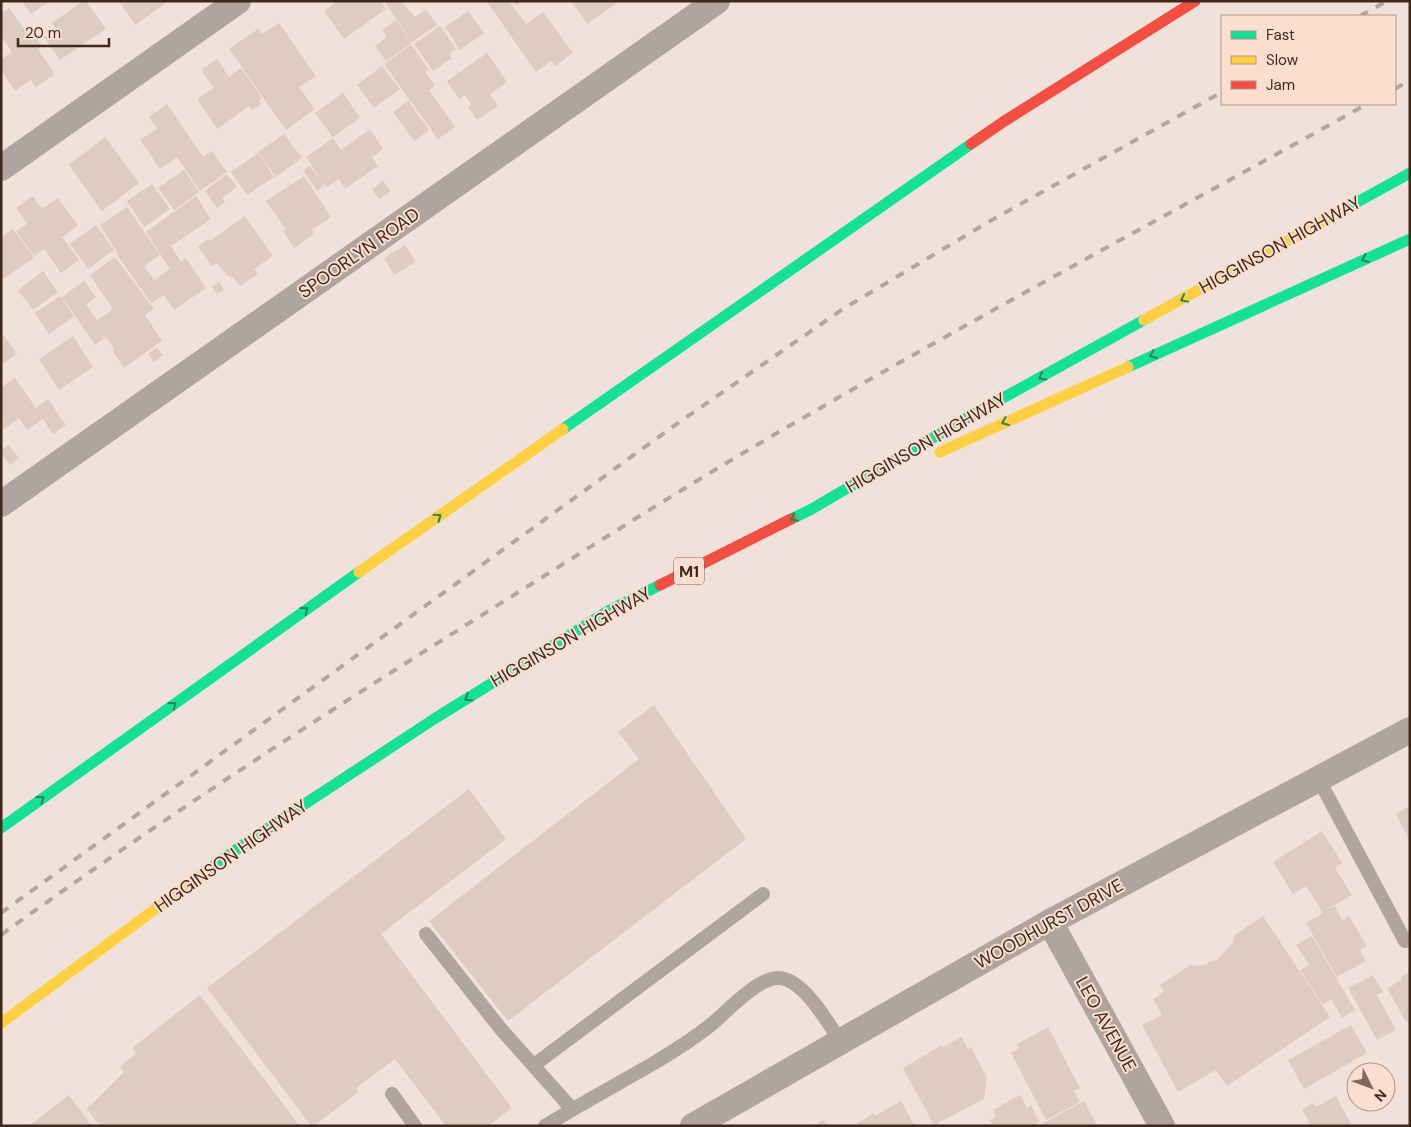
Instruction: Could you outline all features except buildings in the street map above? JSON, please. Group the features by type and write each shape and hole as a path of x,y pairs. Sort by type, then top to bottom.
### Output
{"highway":[{"path":"1003,122 1194,1"},
{"path":"1,828 378,558 1003,122 1146,18"},
{"name":"HIGGINSON HIGHWAY","path":"1,1023 241,846 434,719 610,610 810,510 972,415 1145,321 1410,172"},
{"path":"928,457 1410,239"},
{"path":"810,510 910,465"}],"street":[{"path":"1,168 238,1"},
{"name":"SPOORLYN ROAD","path":"1,504 717,1"},
{"name":"WOODHURST DRIVE","path":"693,1126 1050,922 1410,730"},
{"name":"LEO AVENUE","path":"1050,922 1162,1126"}],"lane":[{"path":"1319,780 1405,941"},
{"path":"534,1065 763,894"},
{"path":"426,934 500,1028 572,1109"},
{"path":"545,1126 676,1049 712,1024 740,998 765,982 777,978 788,979 808,996 840,1041"},
{"path":"392,1094 415,1126"}],"railway":[{"path":"1362,15 1387,1"},
{"path":"1396,88 1410,80"},
{"path":"1,913 678,423 843,309 990,221 1221,93"},
{"path":"1,935 121,850 304,728 684,488 826,404 1365,105"}],"traffic: fast":[{"path":"563,429 971,144"},
{"path":"1341,211 1410,173"},
{"path":"1128,367 1410,239"},
{"path":"791,519 810,510 972,415 1144,320"},
{"path":"1,828 359,572"},
{"path":"204,873 241,846 434,719 610,610 660,585"}],"traffic: slow":[{"path":"1144,320 1341,211"},
{"path":"940,452 1128,367"},
{"path":"359,572 563,429"},
{"path":"1,1023 204,873"}],"traffic: jam":[{"path":"971,144 1195,1"},
{"path":"660,585 791,519"}]}
